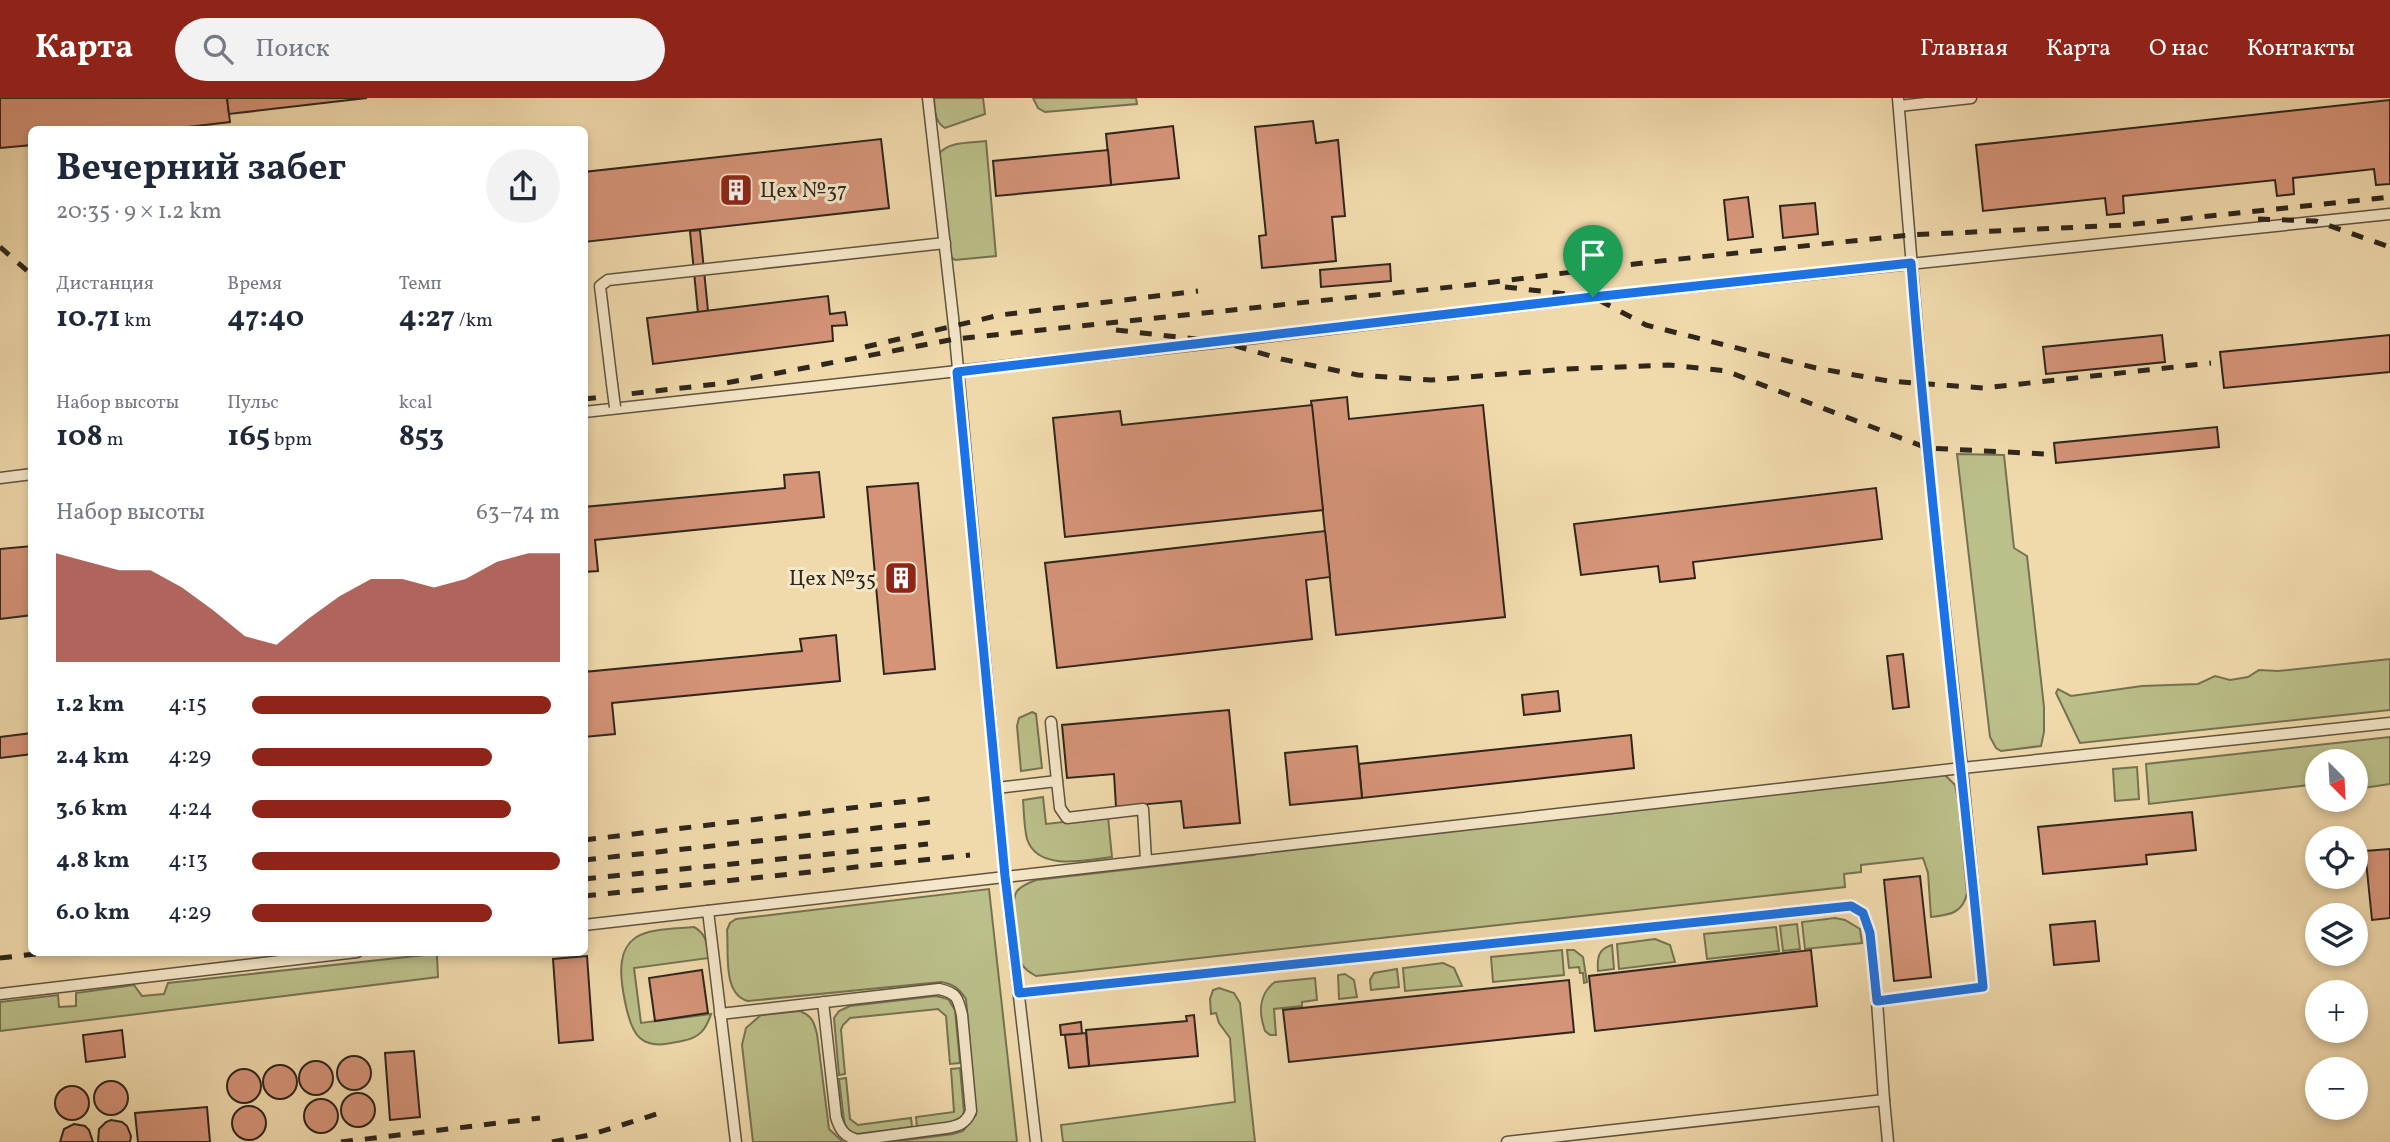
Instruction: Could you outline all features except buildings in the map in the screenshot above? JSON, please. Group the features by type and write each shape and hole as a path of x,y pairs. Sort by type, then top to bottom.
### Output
{"lane":[{"path":"928,98 1005,876 1036,1142"},
{"path":"1877,1001 1983,987 1927,448 1898,102 1971,98"},
{"path":"588,411 957,372 1607,296 2390,214"},
{"path":"615,408 600,286 608,280 944,243"},
{"path":"0,478 28,474"},
{"path":"1051,722 1060,808 1067,818 1143,809 1146,860"},
{"path":"588,925 1962,768 2390,723"},
{"path":"997,788 1057,781"},
{"path":"1019,993 1851,906 1863,913 1870,933 1888,1142"},
{"path":"708,911 736,1142"},
{"path":"0,994 323,956"},
{"path":"720,1014 822,1002 939,989 950,991 959,1000 962,1015 971,1111 968,1119 960,1125 946,1128 857,1140 848,1137 840,1129 836,1117 822,1002"},
{"path":"1507,1142 1884,1100"}],"green space":[{"path":"934,98 983,98 985,114 945,128 937,119"},
{"path":"1033,98 1136,98 1137,104 1045,112 1038,108"},
{"path":"986,141 996,256 955,260 950,256 939,154 954,145"},
{"path":"1957,454 2004,455 2014,548 2027,556 2044,707 2041,746 2001,751 1990,737"},
{"path":"2390,659 2390,710 2080,743 2056,693 2058,689 2071,696 2142,686 2198,684 2215,676 2230,680 2248,677 2259,670 2278,671"},
{"path":"1032,712 1036,714 1042,768 1021,771 1017,726 1019,718"},
{"path":"2390,737 2390,784 2368,787 2368,749 2305,749 2305,785 2149,804 2146,764"},
{"path":"2137,767 2139,799 2115,801 2113,769"},
{"path":"1944,774 1955,785 1958,799 1967,893 1959,909 1944,915 1931,917 1928,873 1923,858 1861,865 1861,872 1844,874 1845,887 1036,976 1022,964 1016,947 1015,896 1021,887 1036,880 1254,855 1264,849"},
{"path":"1043,797 1046,824 1108,817 1112,857 1064,862 1041,856 1027,839 1023,800"},
{"path":"989,889 1017,1142 890,1142 963,1131 976,1115 966,999 952,985 941,982 748,1001 740,997 730,981 727,930 730,923 736,919"},
{"path":"1835,918 1845,920 1860,929 1862,943 1805,949 1802,922"},
{"path":"1797,924 1800,949 1783,951 1780,926"},
{"path":"694,927 704,936 709,958 634,968 641,1023 711,1014 709,1020 701,1032 688,1040 660,1044 644,1041 631,1024 625,1002 621,968 625,951 632,940 641,935"},
{"path":"1776,927 1779,951 1707,959 1704,934"},
{"path":"1655,939 1670,945 1675,962 1619,969 1617,944"},
{"path":"1612,945 1614,969 1598,971 1599,955"},
{"path":"1562,950 1564,975 1493,982 1491,957"},
{"path":"1567,950 1574,950 1583,957 1587,982 1584,983 1579,967 1569,968"},
{"path":"416,956 437,956 438,977 0,1031 0,1002 58,995 59,1007 76,1006 76,993 134,985 142,996 164,994 168,983"},
{"path":"1443,963 1454,968 1462,986 1405,991 1403,968"},
{"path":"1397,969 1399,987 1371,990 1370,980 1374,973"},
{"path":"1345,974 1354,980 1357,997 1339,999 1338,975"},
{"path":"1315,978 1317,1000 1302,1002 1302,1006 1274,1009 1276,1035 1265,1031 1261,1005 1269,987 1275,982"},
{"path":"1219,988 1234,993 1240,1003 1255,1142 1063,1142 1061,1125 1235,1102 1230,1038 1219,1023 1216,1013 1211,1014 1210,999 1213,990"},
{"path":"936,996 948,999 955,1010 960,1063 950,1064 946,1016 938,1009 850,1018 841,1030 845,1074 839,1075 834,1018 839,1011 850,1006"},
{"path":"800,1011 810,1017 815,1026 829,1129 843,1142 753,1142 742,1045 746,1028 761,1015"},
{"path":"960,1068 964,1112 962,1117 949,1123 917,1127 916,1117 954,1112 951,1069"},
{"path":"846,1078 850,1119 858,1125 911,1118 912,1127 857,1134 850,1131 844,1121 839,1079"}],"railway":[{"path":"588,399 726,383 955,339 1470,285 1651,262 1909,235 2125,225 2390,197"},
{"path":"2258,219 2316,221 2390,247"},
{"path":"0,247 28,272"},
{"path":"1505,287 1593,297 1646,325 1816,368 1888,381 1984,388 2211,363"},
{"path":"865,347 1000,315 1198,291"},
{"path":"1116,330 1222,342 1281,359 1358,375 1431,380 1567,369 1669,365 1726,371 1927,448 2045,454"},
{"path":"588,840 934,798"},
{"path":"588,860 931,822"},
{"path":"588,879 928,844"},
{"path":"588,896 970,855"},
{"path":"0,958 28,955"},
{"path":"552,1142 590,1135 660,1113"},
{"path":"341,1142 540,1118"}],"place":[{"name":"Цех №37","path":"736,190"},
{"name":"Цех №35","path":"901,578"}],"route":[{"path":"1911,263 1927,448 1983,987 1877,1001 1870,933 1863,913 1851,906 1019,993 1005,876 957,372 1593,297 1911,263"}]}
